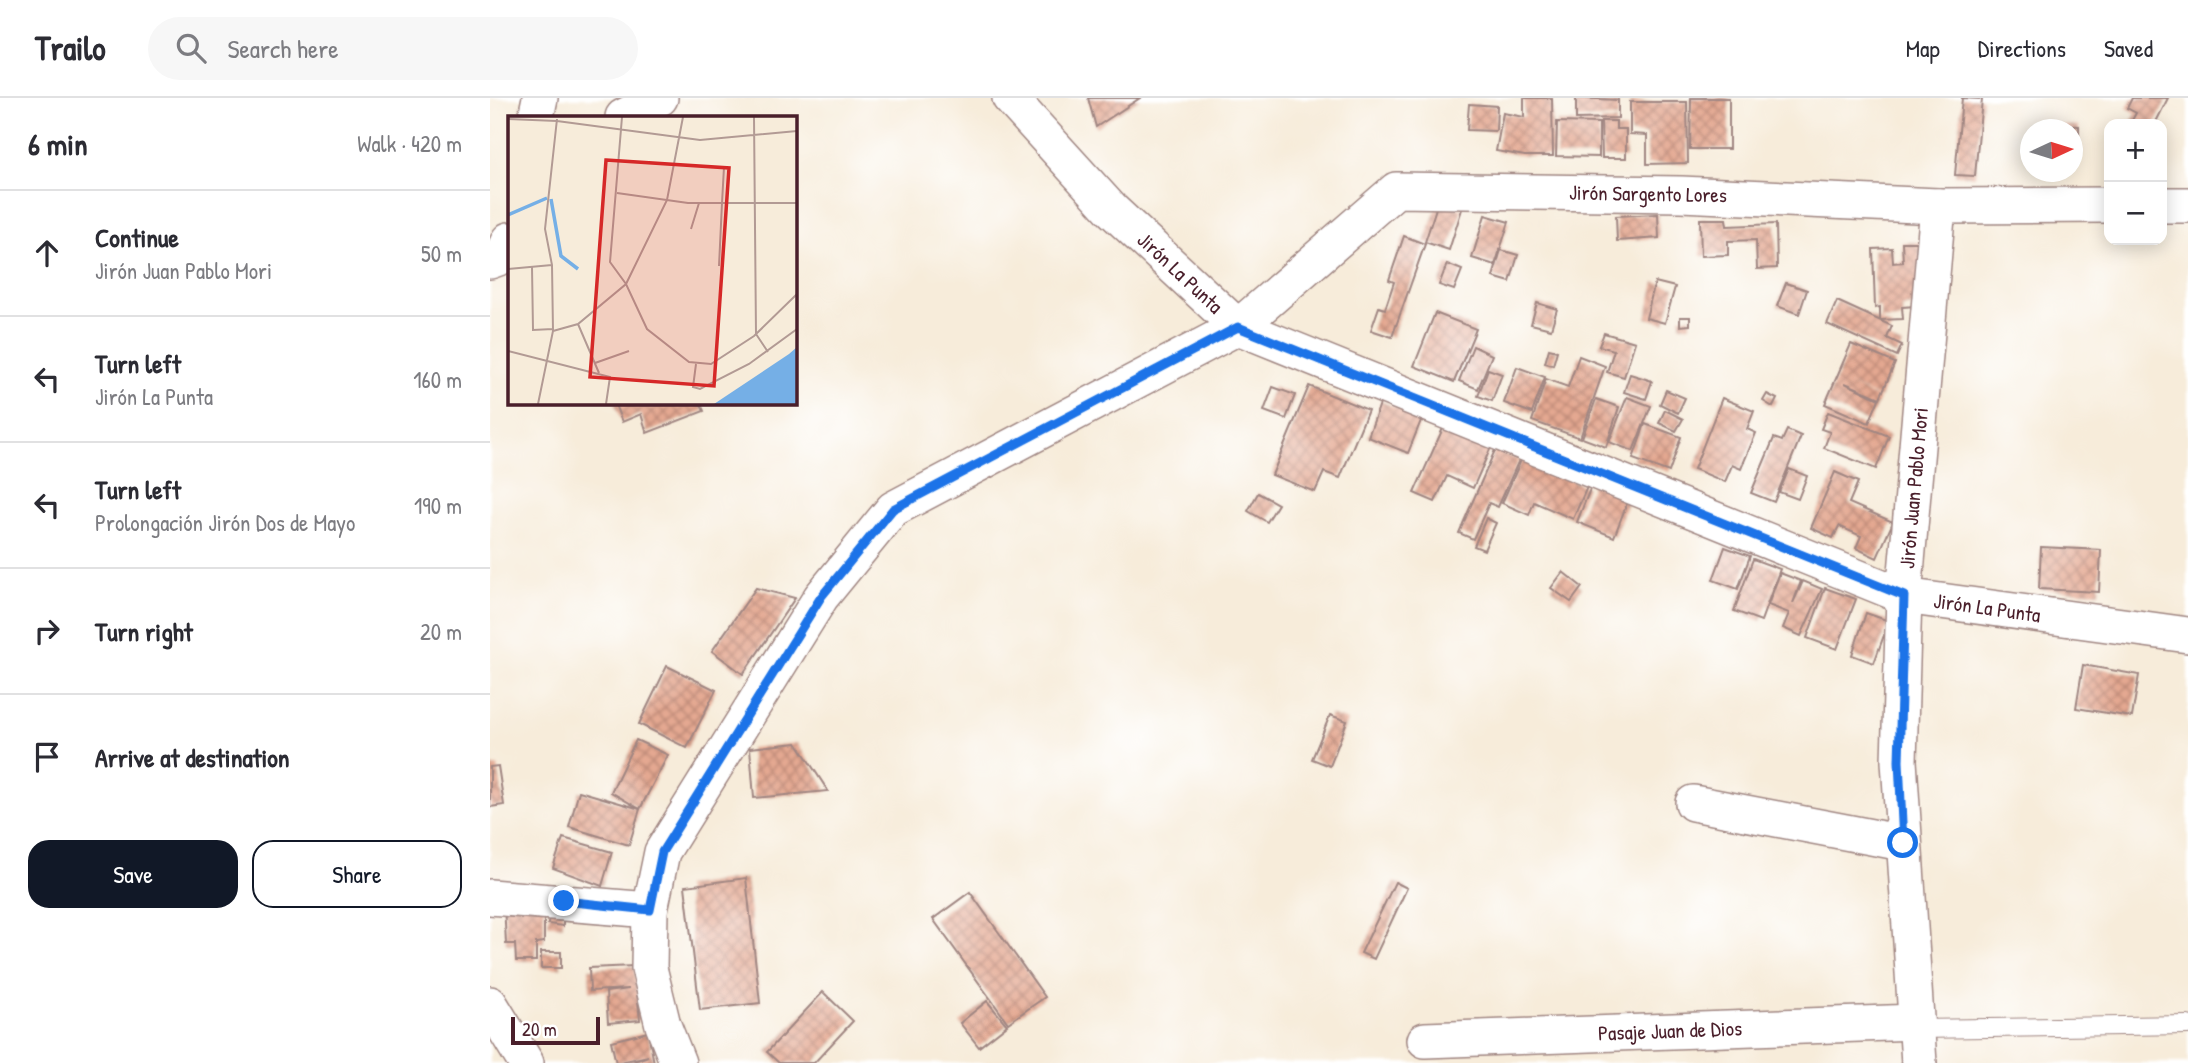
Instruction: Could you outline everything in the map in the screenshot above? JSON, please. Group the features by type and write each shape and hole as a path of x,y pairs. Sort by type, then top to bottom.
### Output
{"street":[{"path":"536,116 540,98"},
{"path":"625,116 660,98"},
{"name":"Jirón La Punta","path":"1010,98 1112,210 1238,327 1904,596 2188,635"},
{"name":"Jirón Sargento Lores","path":"678,1063 663,1025 649,968 650,910 662,852 821,597 893,509 1238,327 1396,190 1681,194 1938,206 2104,205"},
{"path":"2167,205 2188,205"},
{"name":"Jirón Juan Pablo Mori","path":"1919,1063 1899,761 1904,596 1938,206"},
{"path":"1693,803 1903,843"},
{"path":"490,897 650,910"},
{"path":"490,1004 526,1063"},
{"name":"Pasaje Juan de Dios","path":"1426,1040 1916,1025"}],"lane":[{"path":"1916,1025 2188,1025"}],"building":[{"path":"1088,98 1140,98 1096,127"},
{"path":"1524,98 1552,98 1553,156 1525,156 1496,151 1503,113 1524,117"},
{"path":"1576,98 1618,100 1618,118 1576,119"},
{"path":"1691,98 1729,98 1729,149 1690,149"},
{"path":"1962,98 1982,99 1975,176 1955,175"},
{"path":"2132,98 2168,98 2158,119 2133,119 2136,113 2127,108"},
{"path":"1630,102 1687,102 1688,163 1647,164 1647,135 1630,134"},
{"path":"1469,104 1497,106 1496,131 1467,130"},
{"path":"1601,121 1616,121 1616,129 1626,129 1626,158 1602,158"},
{"path":"1557,122 1599,123 1599,157 1556,156"},
{"path":"1438,202 1462,209 1449,250 1425,242"},
{"path":"1658,214 1659,238 1617,241 1616,216"},
{"path":"1485,215 1509,222 1495,265 1472,258"},
{"path":"1700,219 1726,219 1727,226 1776,224 1777,268 1757,269 1756,240 1728,241 1728,255 1701,256"},
{"path":"1404,236 1425,244 1392,337 1371,330 1379,307 1385,309 1394,282 1389,280"},
{"path":"1902,242 1921,242 1916,306 1902,307 1903,319 1880,320 1880,307 1875,308 1873,249 1892,248 1893,263 1903,262"},
{"path":"1501,250 1518,255 1510,282 1493,277"},
{"path":"1447,264 1462,270 1454,290 1439,285"},
{"path":"1655,282 1675,287 1665,323 1646,318"},
{"path":"1786,283 1807,290 1799,314 1777,306"},
{"path":"1837,301 1892,326 1887,338 1902,345 1897,356 1827,324"},
{"path":"1537,303 1557,309 1551,329 1531,324"},
{"path":"1435,313 1476,329 1454,382 1414,366"},
{"path":"1680,317 1690,317 1690,325 1680,326"},
{"path":"1604,333 1635,342 1624,377 1607,372 1614,350 1599,346"},
{"path":"1851,344 1895,363 1880,398 1845,383 1879,399 1869,423 1825,404"},
{"path":"1473,346 1492,355 1478,389 1459,381"},
{"path":"1549,349 1557,351 1553,365 1545,363"},
{"path":"1579,356 1605,366 1580,438 1532,421 1546,379 1568,387"},
{"path":"1517,367 1545,377 1532,413 1504,403"},
{"path":"1488,369 1502,374 1492,401 1478,396"},
{"path":"1630,374 1652,381 1646,399 1624,392"},
{"path":"1309,386 1368,410 1340,478 1324,472 1315,492 1272,475"},
{"path":"1273,387 1295,395 1286,419 1264,411"},
{"path":"1666,390 1685,398 1678,413 1660,404"},
{"path":"1767,394 1777,399 1773,407 1763,401"},
{"path":"1627,397 1651,406 1633,451 1609,442"},
{"path":"1722,398 1754,411 1747,429 1756,433 1741,469 1732,465 1725,482 1694,469"},
{"path":"1596,399 1619,407 1606,447 1582,438"},
{"path":"1381,401 1422,418 1408,453 1368,437"},
{"path":"615,404 701,404 704,411 647,433 641,414 622,422"},
{"path":"1665,410 1683,419 1676,431 1659,423"},
{"path":"1828,412 1889,436 1876,469 1824,448 1830,432 1821,429"},
{"path":"1645,424 1681,437 1669,472 1633,459"},
{"path":"1444,426 1491,447 1473,488 1447,476 1435,502 1414,493"},
{"path":"1787,430 1801,436 1774,502 1751,493 1774,438 1782,441"},
{"path":"1495,450 1519,460 1498,507 1489,503 1473,539 1459,533"},
{"path":"1522,458 1587,487 1573,519 1534,502 1529,515 1502,503"},
{"path":"1789,469 1807,476 1798,499 1779,492"},
{"path":"1835,472 1858,482 1849,503 1893,522 1877,558 1856,548 1861,536 1839,526 1833,538 1811,528"},
{"path":"1592,484 1629,498 1614,537 1577,522"},
{"path":"1258,493 1278,504 1267,522 1248,511"},
{"path":"1486,518 1496,523 1484,550 1474,546"},
{"path":"1725,547 1750,556 1738,589 1713,580"},
{"path":"2041,547 2101,550 2099,592 2039,589"},
{"path":"1753,559 1780,569 1761,621 1734,611"},
{"path":"1563,572 1582,587 1571,602 1551,588"},
{"path":"1780,573 1801,581 1793,603 1803,581 1822,589 1801,636 1783,628 1789,613 1768,605"},
{"path":"756,588 795,598 743,674 712,651"},
{"path":"1825,588 1856,599 1837,649 1807,638"},
{"path":"1866,613 1889,621 1874,663 1852,655"},
{"path":"2083,665 2139,675 2132,717 2076,708"},
{"path":"667,666 716,690 687,748 639,724"},
{"path":"1330,715 1347,721 1330,766 1312,759"},
{"path":"636,740 668,755 640,809 611,792"},
{"path":"797,743 828,791 754,798 750,748"},
{"path":"498,766 504,805 490,807 490,767"},
{"path":"579,791 640,809 629,845 569,827"},
{"path":"563,838 612,852 602,886 553,868"},
{"path":"746,878 760,1003 700,1010 685,886"},
{"path":"1395,882 1407,888 1374,959 1361,953"},
{"path":"970,892 1045,997 1008,1023 933,919"},
{"path":"504,903 544,905 544,942 536,943 536,961 516,961 515,944 506,944"},
{"path":"550,905 563,905 563,926 548,924"},
{"path":"541,952 561,952 561,968 541,968"},
{"path":"634,966 640,1020 608,1023 606,992 629,989 590,991 589,968"},
{"path":"823,992 853,1021 814,1063 779,1063 767,1052"},
{"path":"987,1001 1007,1025 979,1047 960,1023"},
{"path":"648,1032 654,1063 630,1063 648,1056 616,1063 611,1041"}],"route":[{"path":"564,901 650,910 662,852 821,597 893,509 1238,327 1904,596 1899,761 1903,843"}]}
